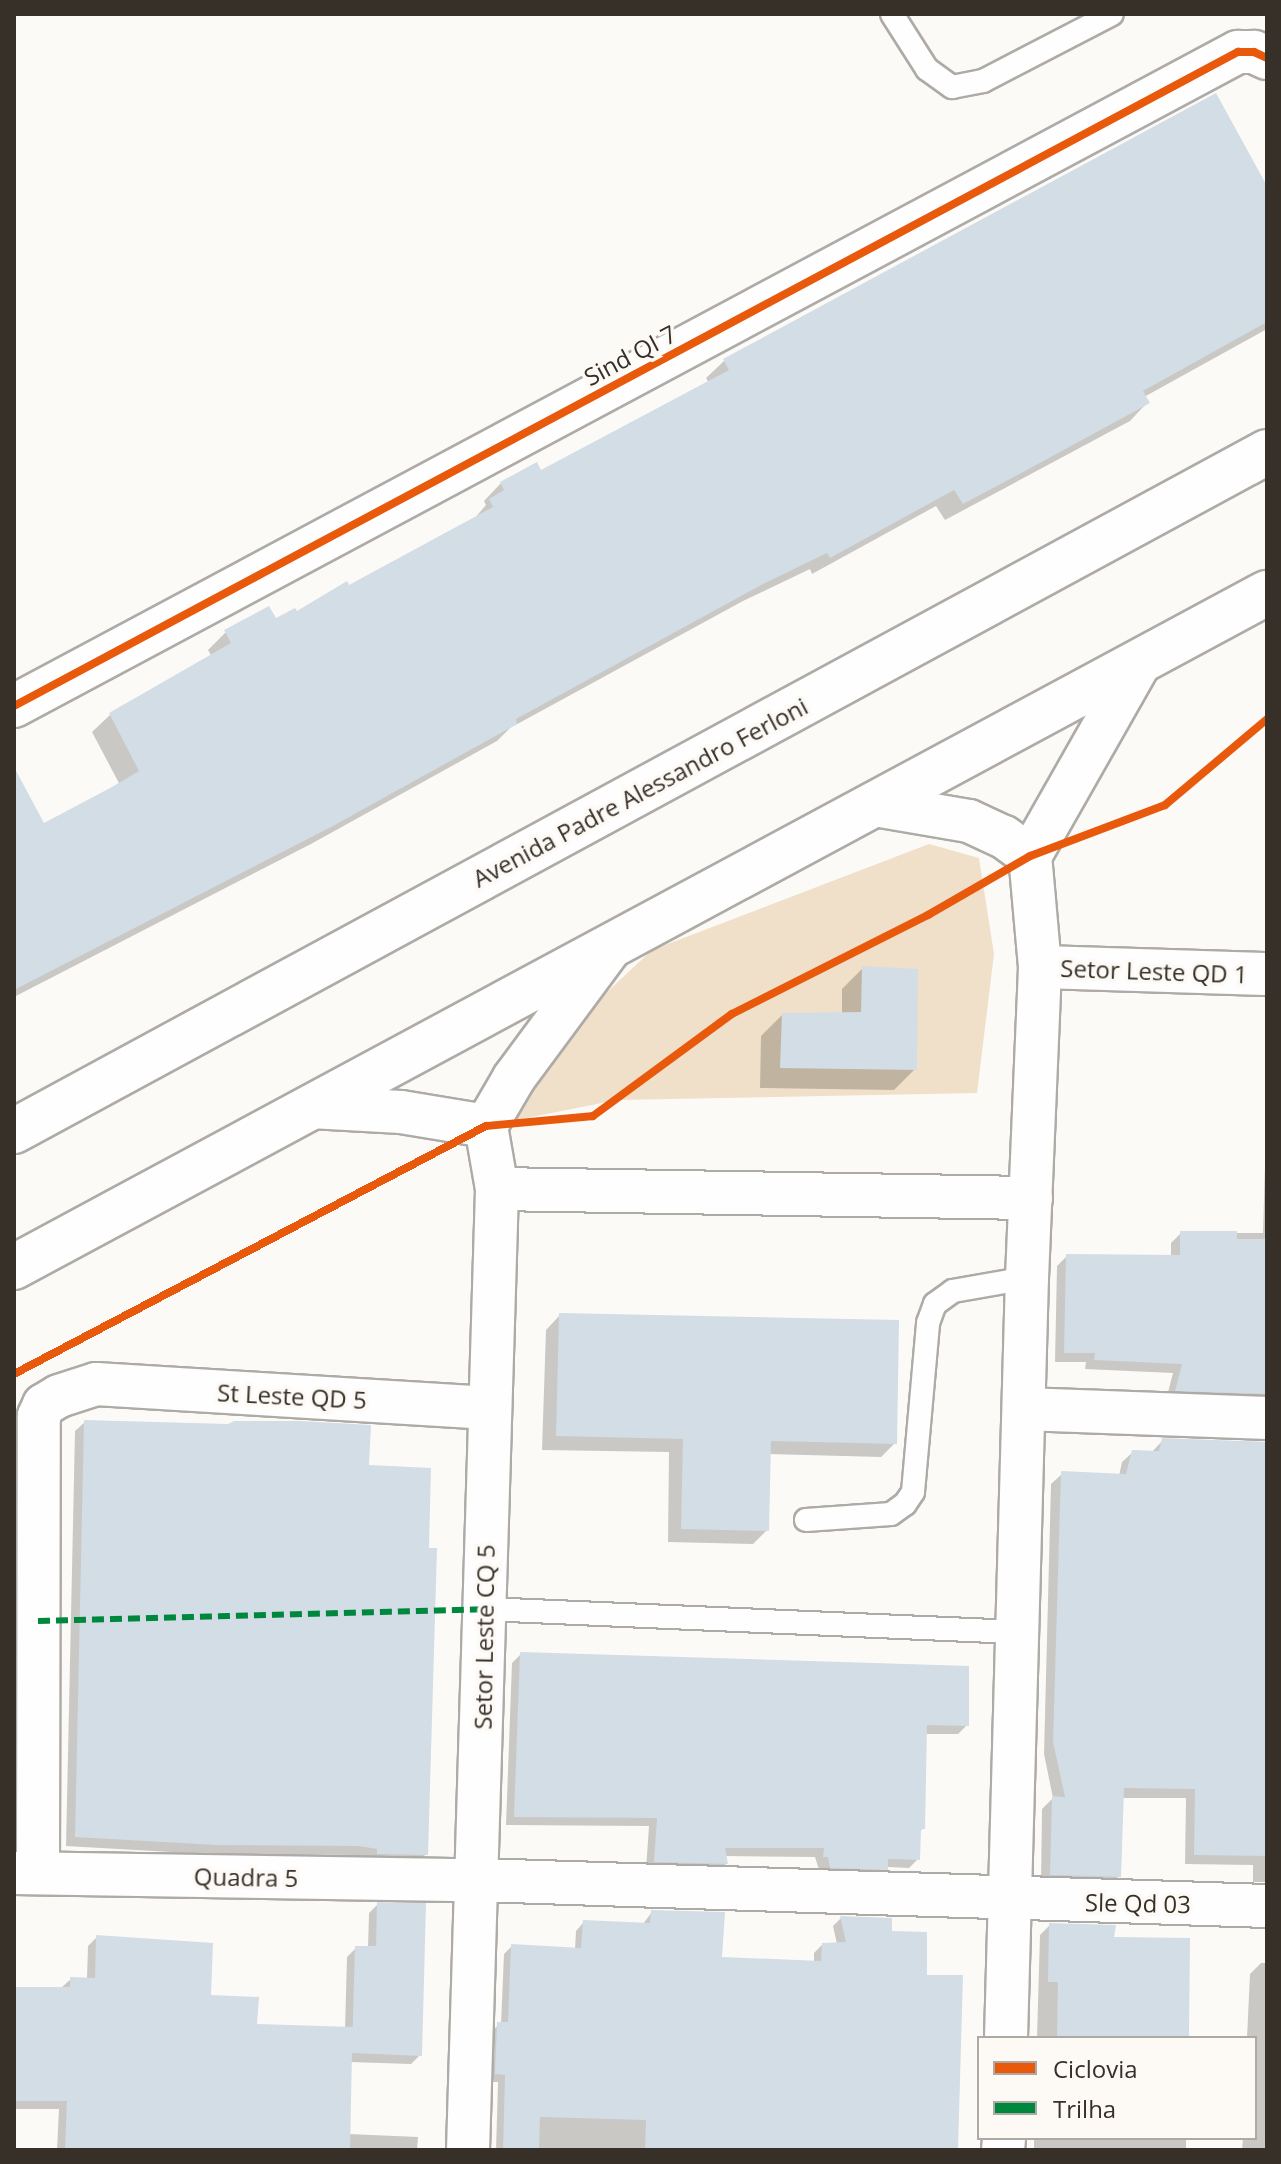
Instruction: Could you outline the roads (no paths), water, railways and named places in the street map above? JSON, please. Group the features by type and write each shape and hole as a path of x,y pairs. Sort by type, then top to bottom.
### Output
{"main road":[{"name":"Avenida Padre Alessandro Ferloni","path":"14,1131 1267,452"},
{"path":"14,1267 1267,593"}],"street":[{"name":"Sind QI 7","path":"14,706 1238,52 1254,52 1267,58"},
{"path":"1006,2036 1027,1278 1040,967 1030,856 1141,661"},
{"path":"875,805 969,821 1004,837 1030,856"},
{"path":"311,1107 401,1112 486,1126 514,1078 611,947"},
{"name":"Setor Leste QD 1","path":"1040,967 1267,974"},
{"name":"Setor Leste CQ 5","path":"468,2150 479,1880 497,1189 486,1126"},
{"path":"497,1189 1031,1198"},
{"name":"St Leste QD 5","path":"26,1461 44,1405 59,1396 96,1384 489,1408"},
{"path":"1024,1409 1267,1418"},
{"path":"26,1461 26,1873"},
{"name":"Quadra 5","path":"26,1873 479,1880 1010,1899"},
{"name":"Sle Qd 03","path":"1010,1899 1267,1906"}],"lane":[{"path":"892,14 927,69 952,87 983,81 1112,14"},
{"path":"806,1520 891,1514 905,1504 913,1492 928,1323 935,1304 953,1291 1027,1278"},
{"path":"485,1609 1017,1632"}]}
